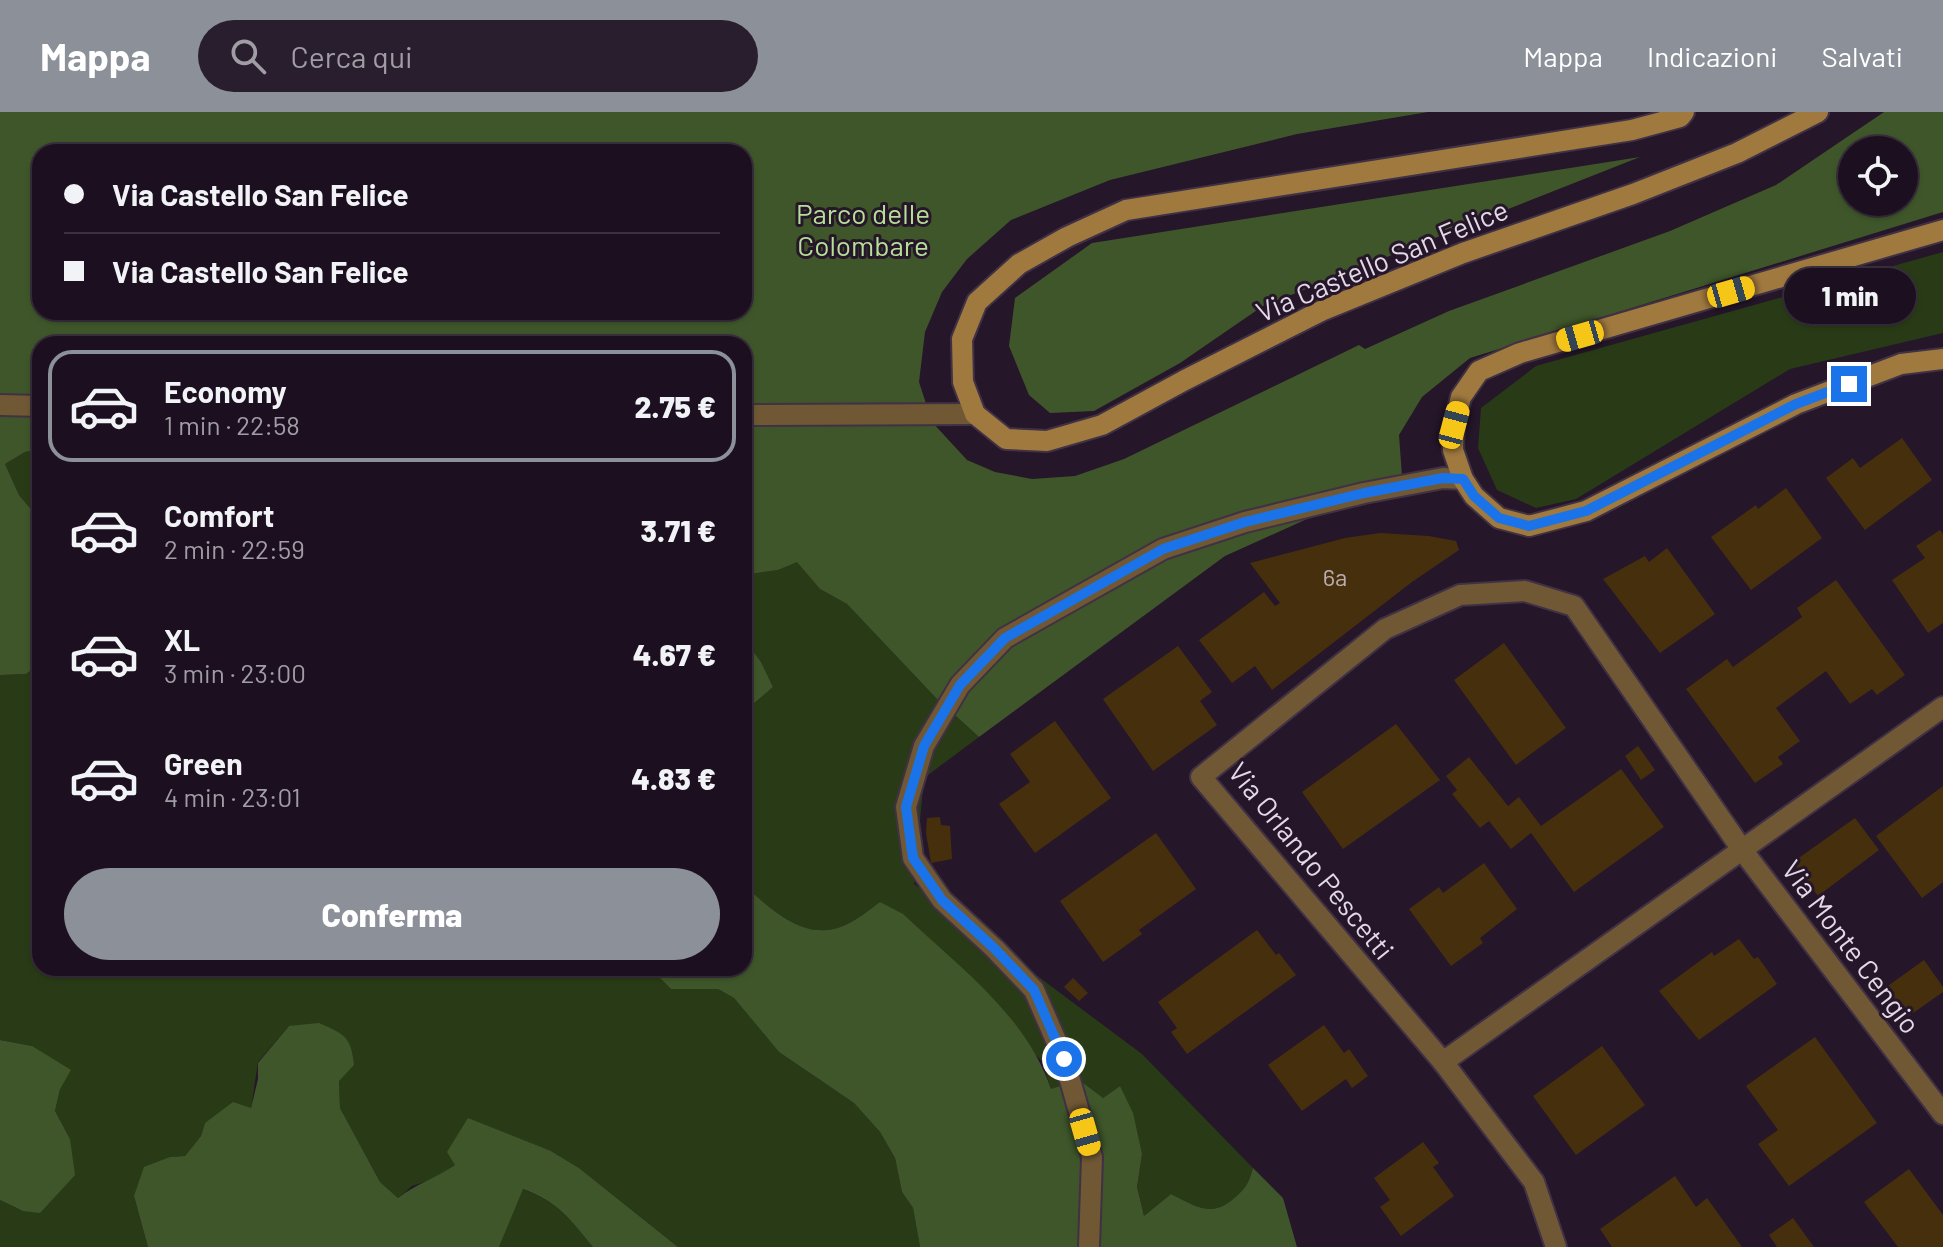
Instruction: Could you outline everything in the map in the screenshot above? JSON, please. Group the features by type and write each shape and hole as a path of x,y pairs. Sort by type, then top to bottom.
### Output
{"street":[{"name":"Via Castello San Felice","path":"1684,112 1680,117 1632,130 1126,210 1067,237 1019,264 977,302 962,339 963,382 975,414 1006,439 1047,441 1102,425 1321,311 1463,253 1685,174 1737,153 1818,112"},
{"path":"1943,230 1520,353 1479,371 1461,397 1454,425 1453,450 1463,479 1474,496 1499,518 1529,526 1586,511 1796,404 1901,364 1943,359"},
{"path":"0,405 32,406"},
{"path":"752,415 975,414"},
{"path":"1089,1247 1092,1157 1064,1059 1034,990 942,900 913,858 906,807 924,746 960,685 1005,638 1163,549 1245,522 1364,493 1443,478 1463,479"},
{"name":"Via Orlando Pescetti","path":"1556,1247 1534,1182 1443,1062 1201,777 1385,629 1460,595 1525,591 1574,606 1743,851"},
{"path":"1443,1062 1943,707"},
{"name":"Via Monte Cengio","path":"1743,851 1943,1114"}],"green space":[{"name":"Parco delle Colombare","path":"0,112 1428,112 1297,134 1110,180 1011,220 967,259 942,292 925,332 919,382 932,422 967,460 995,472 1032,479 1075,476 1124,459 1359,345 1365,349 1449,311 1670,231 1776,185 1838,143 1838,216 1918,216 1918,136 1848,136 1884,112 1943,112 1943,212 1470,358 1422,397 1399,435 1402,476 1225,556 979,737 936,698 847,604 820,589 797,562 778,570 752,574 752,336 32,336 32,451 5,464 19,495 32,510 32,670 26,674 0,675"},
{"path":"1640,157 1263,306 1180,363 1094,411 1050,413 1029,395 1009,346 1015,298 1092,243"},
{"path":"1943,252 1943,333 1790,369 1576,499 1536,508 1497,490 1478,448 1481,408 1536,366"},
{"path":"32,451 32,510 19,495 5,464"},
{"path":"797,561 820,589 847,604 936,698 979,737 924,778 914,884 1142,1054 1253,1168 1246,1186 1232,1200 1209,1209 1171,1194 1144,1216 1137,1187 1142,1154 1120,1086 1103,1098 1051,1089 1042,1061 880,902 843,926 815,930 777,913 752,892 752,705 773,687 752,650 752,574 778,570"},
{"path":"752,650 761,662 773,687 752,705"},
{"path":"32,670 32,976 658,976 671,989 718,989 734,998 779,1052 854,1103 880,1132 895,1158 902,1192 913,1208 920,1247 678,1247 579,1168 551,1151 455,1165 434,1179 412,1186 398,1198 380,1182 340,1108 339,1080 354,1065 289,1026 258,1062 251,1109 205,1123 201,1136 185,1156 170,1157 134,1196 148,1247 0,1247 0,1200 23,1211 70,1139 55,1111 60,1089 32,1046 0,1040 0,675 26,674"},
{"path":"752,892 777,913 815,930 843,926 880,902 903,914 988,993 1025,1038 1040,1062 1051,1089 1079,1080 1103,1098 1120,1086 1133,1113 1142,1154 1137,1187 1144,1216 1171,1194 1202,1208 1224,1205 1243,1189 1253,1168 1283,1198 1297,1247 920,1247 913,1208 902,1192 895,1158 880,1132 854,1103 779,1052 734,998 718,989 671,989 658,976 752,976"},
{"path":"319,1023 340,1033 351,1048 354,1065 339,1081 340,1108 380,1182 398,1198 455,1165 447,1152 468,1118 551,1151 579,1168 678,1247 593,1247 554,1205 523,1189 499,1247 148,1247 134,1196 144,1167 170,1157 185,1156 201,1136 205,1123 233,1102 251,1108 258,1079 258,1063 289,1026"},
{"path":"0,1040 32,1046 71,1070 60,1089 55,1111 70,1139 75,1175 40,1213 23,1211 0,1200"},
{"path":"522,1189 554,1205 593,1247 499,1247"}],"building":[{"path":"1902,438 1932,480 1865,530 1826,478 1853,458 1860,468"},
{"path":"1786,488 1822,538 1751,590 1711,537"},
{"path":"1940,530 1943,534 1943,623 1928,633 1892,580 1925,558 1916,546"},
{"path":"1380,533 1456,541 1459,550 1412,582 1272,690 1255,666 1232,683 1199,640 1264,592 1275,606 1280,603 1250,563 1345,538"},
{"path":"1667,548 1715,614 1660,653 1603,579 1645,556 1649,562"},
{"path":"1836,580 1905,675 1877,695 1872,689 1850,704 1826,671 1776,708 1800,741 1778,757 1783,764 1755,783 1686,689 1727,659 1733,667 1802,617 1797,608"},
{"path":"1504,643 1566,728 1516,765 1454,680"},
{"path":"1178,646 1212,692 1200,701 1217,725 1153,771 1103,699"},
{"path":"1055,721 1111,798 1035,853 999,804 1030,782 1010,754"},
{"path":"1396,724 1440,780 1343,849 1302,792"},
{"path":"1638,746 1655,770 1641,780 1625,756"},
{"path":"1469,757 1508,806 1519,797 1541,826 1621,769 1664,827 1574,892 1531,833 1511,849 1489,821 1480,828 1452,794 1457,790 1446,776"},
{"path":"1943,786 1943,882 1922,898 1876,836"},
{"path":"940,817 941,825 950,826 952,859 931,863 927,818"},
{"path":"1855,818 1879,850 1818,896 1793,862"},
{"path":"1156,833 1196,889 1139,930 1142,934 1103,962 1060,901"},
{"path":"1484,863 1517,909 1480,938 1483,943 1451,966 1409,909 1439,887 1443,893"},
{"path":"1257,930 1296,975 1187,1054 1171,1032 1177,1028 1158,1002"},
{"path":"1739,939 1754,959 1758,957 1777,984 1699,1040 1659,991 1712,952 1714,956"},
{"path":"1924,960 1943,987 1943,992 1906,1018 1885,988"},
{"path":"1073,978 1088,993 1079,1001 1064,987"},
{"path":"1324,1025 1344,1053 1349,1049 1368,1076 1352,1088 1346,1079 1302,1111 1268,1065"},
{"path":"1815,1037 1877,1123 1789,1186 1758,1144 1778,1130 1746,1086"},
{"path":"1602,1046 1645,1105 1576,1155 1533,1096"},
{"path":"1423,1142 1439,1163 1433,1167 1454,1196 1401,1236 1380,1207 1390,1200 1374,1178"},
{"path":"1909,1169 1943,1215 1943,1247 1898,1247 1864,1202"},
{"path":"1675,1176 1696,1207 1707,1198 1742,1247 1612,1247 1600,1229"},
{"path":"1793,1218 1814,1247 1777,1247 1769,1235"}],"route":[{"path":"1064,1059 1034,990 942,900 913,858 906,807 924,746 960,685 1005,638 1163,549 1245,522 1364,493 1443,478 1463,479 1474,496 1499,518 1529,526 1586,511 1796,404 1849,384"}]}
